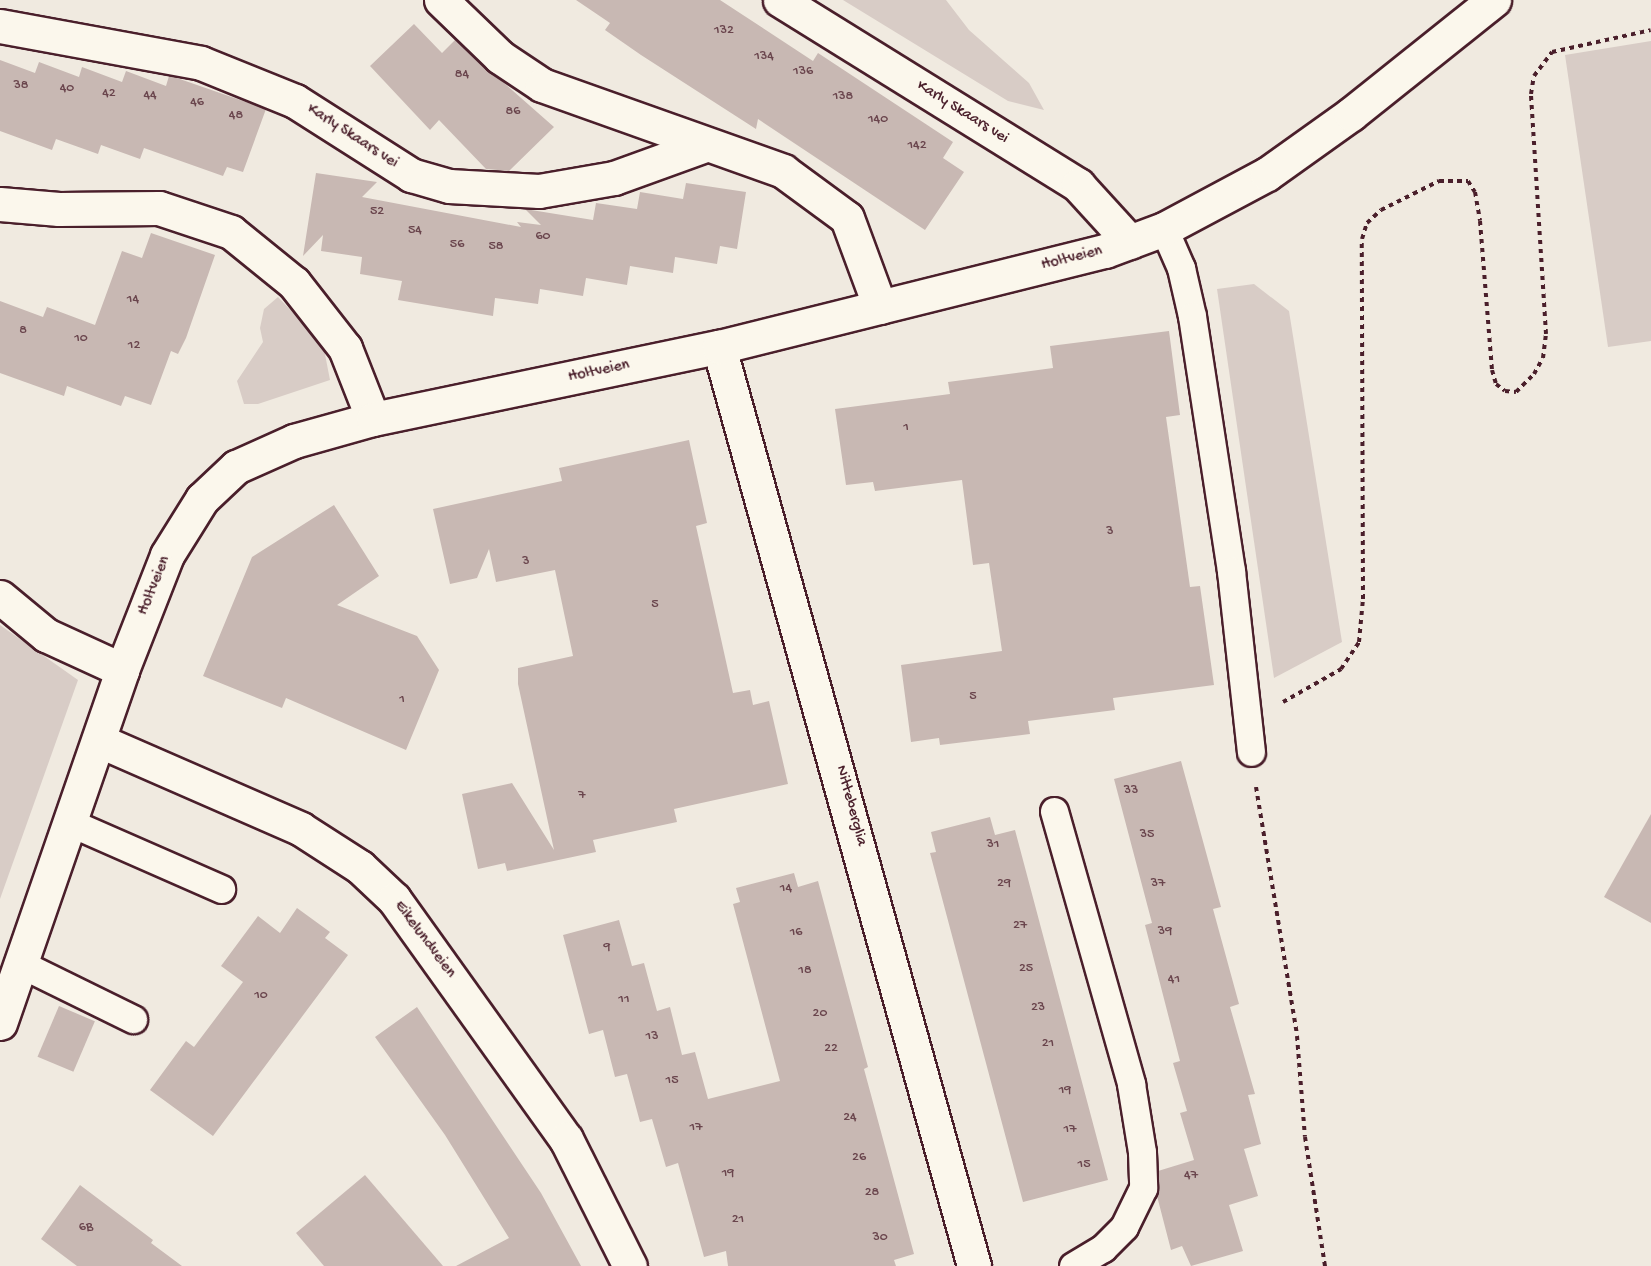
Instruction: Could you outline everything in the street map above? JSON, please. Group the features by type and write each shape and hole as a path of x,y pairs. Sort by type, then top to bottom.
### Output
{"street":[{"path":"441,0 500,57 542,85 705,146 783,171 847,218 880,307"},
{"name":"Karly Skaars vei","path":"780,0 1078,185 1130,242"},
{"name":"Holtveien","path":"0,1023 100,741 122,670 167,555 202,499 236,467 294,441 373,419 720,347 1130,242 1164,229 1267,174 1351,114 1494,0"},
{"name":"Karly Skaars vei","path":"0,26 201,63 296,101 411,175 449,186 539,191 614,178 705,146"},
{"path":"0,204 58,209 159,208 231,232 294,283 345,348 373,419"},
{"name":"Nitteberglia","path":"720,347 974,1266"},
{"path":"0,597 46,635 122,670"},
{"name":"Eikelundveien","path":"100,741 301,829 360,867 394,899 566,1139 630,1266"}],"lane":[{"path":"1164,229 1182,268 1192,316 1231,571 1251,752"},
{"path":"1054,811 1128,1072 1142,1152 1143,1188 1124,1227 1103,1248 1073,1266"},
{"path":"71,823 221,889"},
{"path":"21,964 133,1019"}],"path":[{"path":"1283,701 1341,669 1359,642 1363,599 1362,239 1367,223 1381,210 1440,181 1468,181 1475,192 1480,221 1492,370 1496,384 1505,391 1516,392 1534,374 1543,358 1546,334 1531,94 1534,76 1552,52 1651,30"},
{"path":"1251,752 1297,1036 1305,1137 1325,1266"}],"shaded area":[{"path":"843,0 946,0 969,30 1029,83 1044,110 1008,101"},
{"path":"1651,41 1651,341 1608,347 1565,55"},
{"path":"1254,284 1289,311 1342,642 1274,678 1217,289"},
{"path":"278,297 323,344 330,380 258,404 244,404 237,381 263,342 260,328 264,309"},
{"path":"0,625 78,680 0,899"}],"building":[{"path":"576,0 720,0 813,61 818,53 953,142 943,158 964,172 925,230 758,119 756,129 641,55 605,30 610,23"},
{"path":"414,24 442,53 455,40 554,127 509,171 486,169 439,120 430,130 370,66"},
{"path":"0,60 35,73 39,62 79,77 82,67 122,82 126,71 166,86 169,76 266,109 243,172 227,167 223,176 144,148 140,159 101,145 98,154 56,139 52,150 0,131"},
{"path":"316,173 377,182 362,197 521,227 517,222 541,225 525,209 593,220 596,203 637,209 640,192 683,199 686,183 746,192 737,249 720,246 717,264 675,257 673,273 630,266 627,285 586,278 583,296 540,289 538,304 495,298 493,316 398,300 402,281 360,274 362,257 321,251 323,235 303,256"},
{"path":"151,233 215,255 186,338 178,354 171,351 151,405 125,396 121,406 67,386 64,396 0,373 0,301 43,317 47,307 95,325 122,251 142,258"},
{"path":"1169,331 1180,415 1166,417 1190,587 1200,586 1214,685 1113,698 1115,710 1028,721 1030,734 940,745 939,738 911,742 901,665 1002,651 989,563 973,565 962,480 875,491 873,482 846,485 835,409 950,394 948,382 1053,368 1050,346"},
{"path":"689,440 707,523 696,526 733,693 750,690 753,705 769,701 788,784 674,809 677,822 593,840 596,852 507,871 505,863 478,869 462,794 512,783 554,850 518,684 518,668 573,656 555,570 496,582 489,549 477,578 450,584 433,509 562,481 559,468"},
{"path":"334,505 379,576 337,605 417,636 439,670 406,750 286,698 282,708 203,676 252,557"},
{"path":"1181,761 1221,907 1213,909 1239,1004 1230,1007 1255,1094 1248,1095 1261,1144 1244,1149 1258,1196 1229,1205 1243,1251 1191,1266 1182,1246 1171,1250 1157,1196 1158,1171 1194,1160 1180,1113 1187,1111 1173,1063 1180,1061 1145,925 1152,923 1114,779"},
{"path":"1651,814 1651,923 1604,897"},
{"path":"990,817 995,835 1015,830 1108,1180 1023,1202 930,853 936,852 931,832"},
{"path":"794,873 798,887 818,881 868,1067 864,1069 914,1254 894,1260 896,1266 728,1266 726,1251 704,1257 678,1163 666,1167 652,1119 640,1122 627,1074 615,1077 603,1030 589,1034 563,935 619,920 632,966 644,963 657,1011 670,1007 682,1055 695,1052 708,1099 780,1081 733,904 740,902 736,888"},
{"path":"297,908 330,932 325,938 348,955 213,1136 150,1090 186,1041 194,1047 243,982 221,966 258,916 280,933"},
{"path":"59,1006 95,1021 73,1072 38,1057"},
{"path":"417,1007 541,1193 581,1266 456,1266 509,1238 445,1135 375,1037"},
{"path":"365,1175 443,1266 324,1266 296,1233"},
{"path":"80,1185 153,1240 151,1243 182,1266 77,1266 41,1239"}]}
